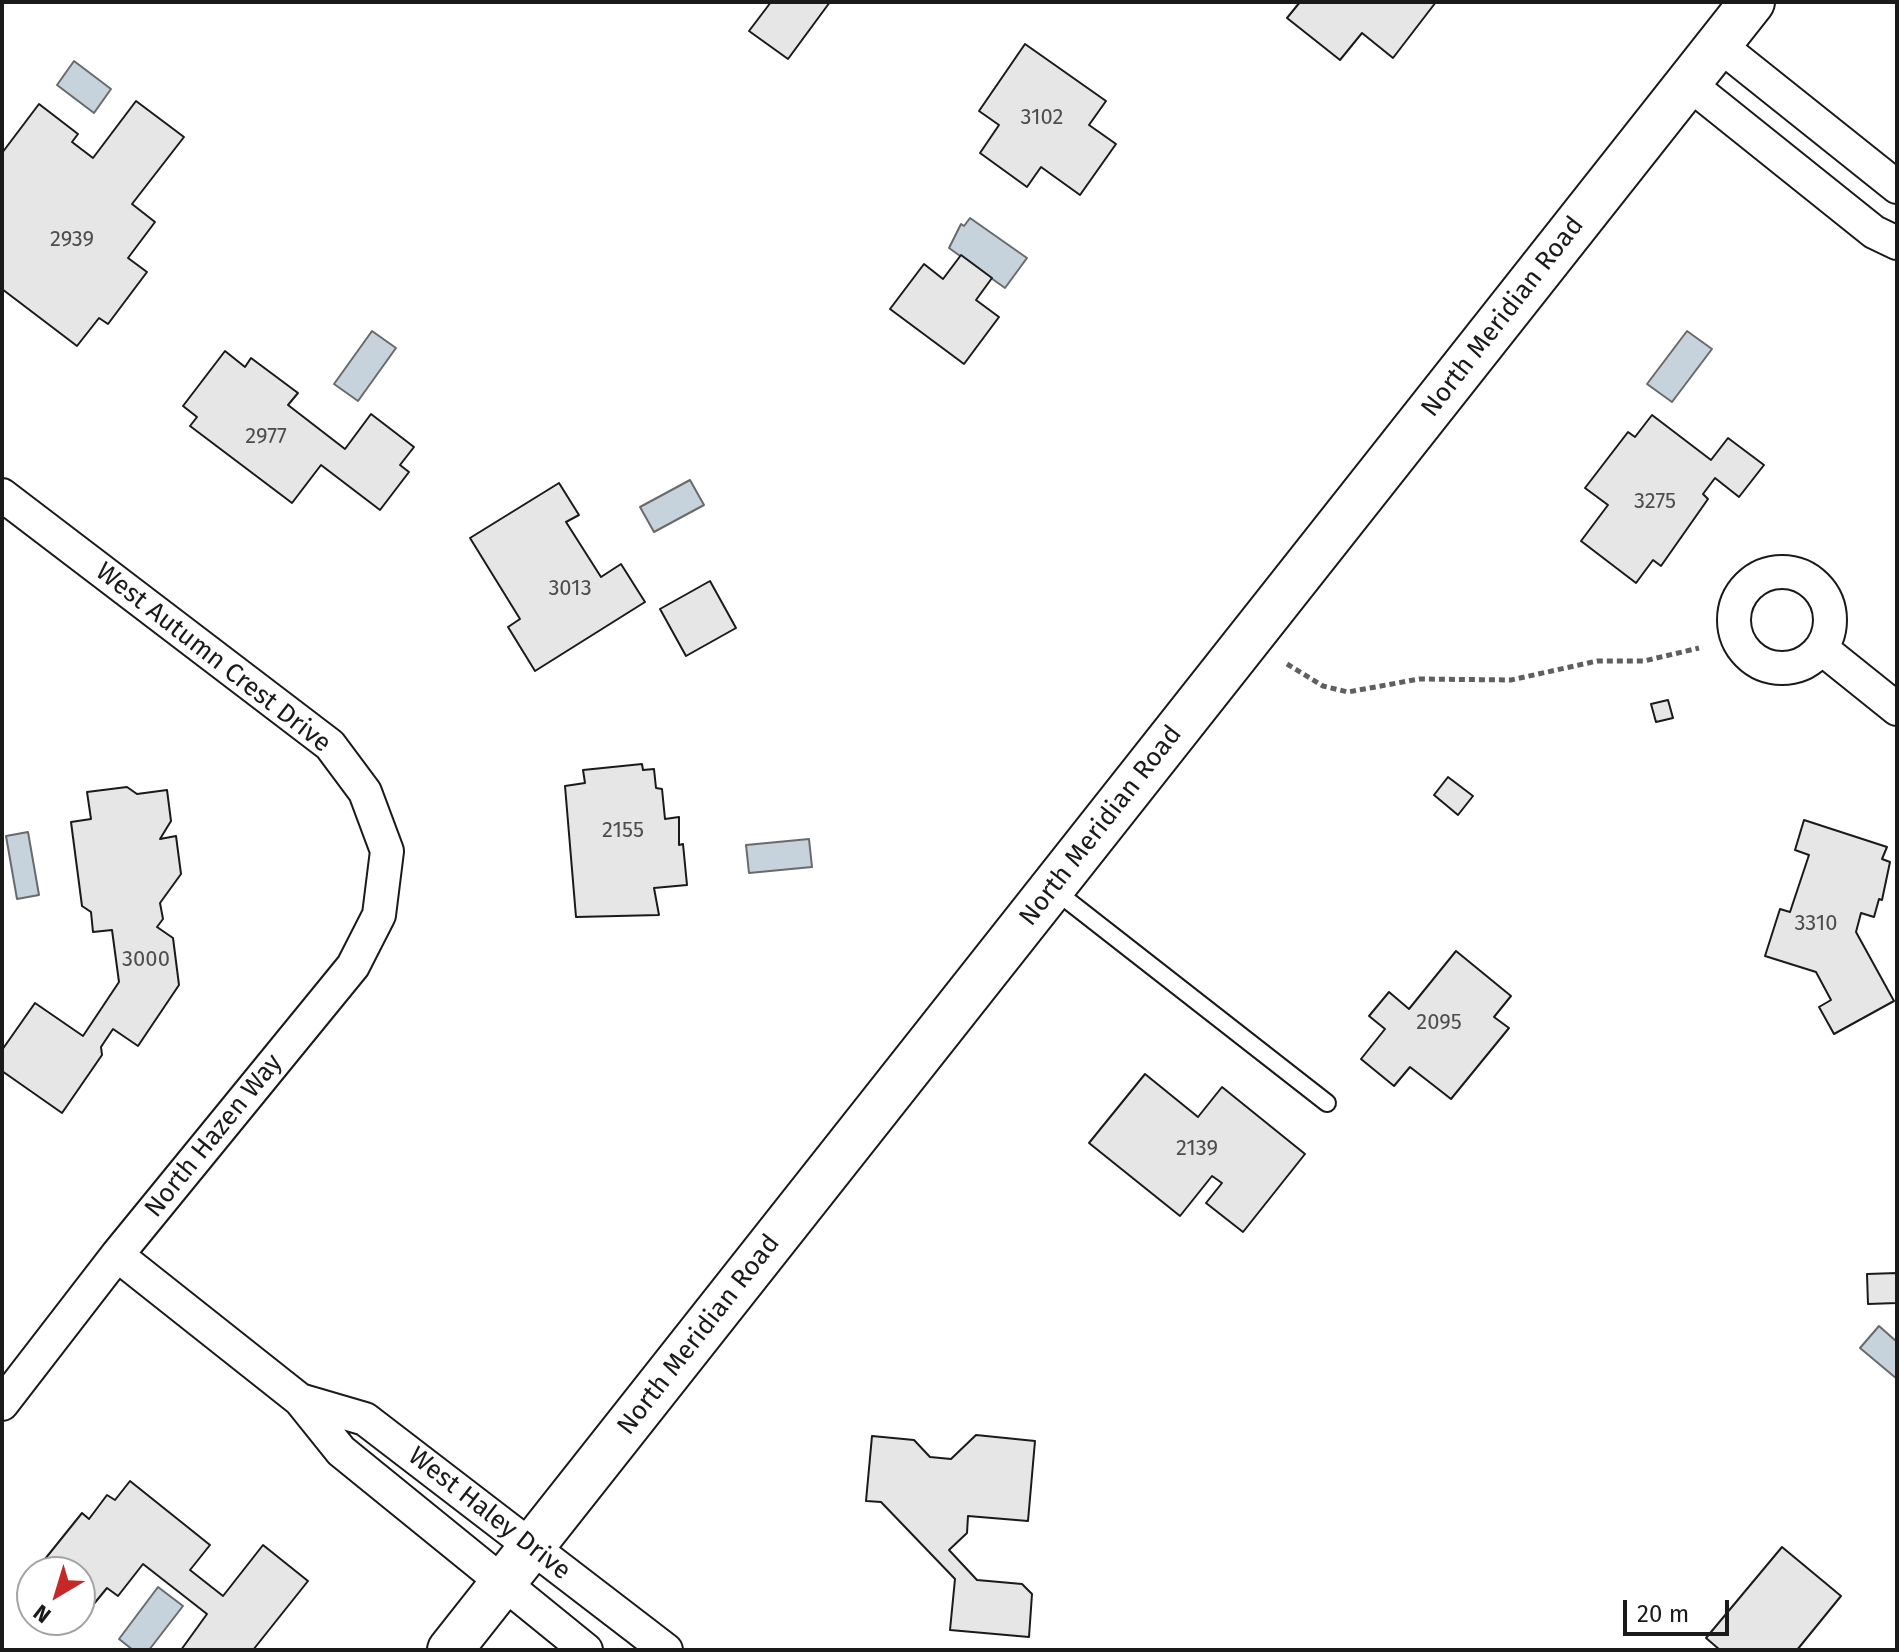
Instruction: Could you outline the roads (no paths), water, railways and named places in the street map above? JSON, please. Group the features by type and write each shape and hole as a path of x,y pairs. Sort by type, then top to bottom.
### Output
{"street":[{"name":"North Meridian Road","path":"450,1650 1752,2"},
{"path":"1718,44 1897,187"},
{"path":"1688,83 1874,232 1897,243"},
{"name":"West Autumn Crest Drive","path":"2,495 330,745 365,792 387,851"},
{"path":"1821,648 1897,709"},
{"name":"North Hazen Way","path":"2,1404 117,1255 353,966 379,915 387,851"},
{"name":"West Haley Drive","path":"117,1255 300,1400 341,1451 586,1650"},
{"name":"West Haley Drive","path":"300,1400 365,1419 666,1650"}],"lane":[{"path":"1052,888 1327,1103"}]}
